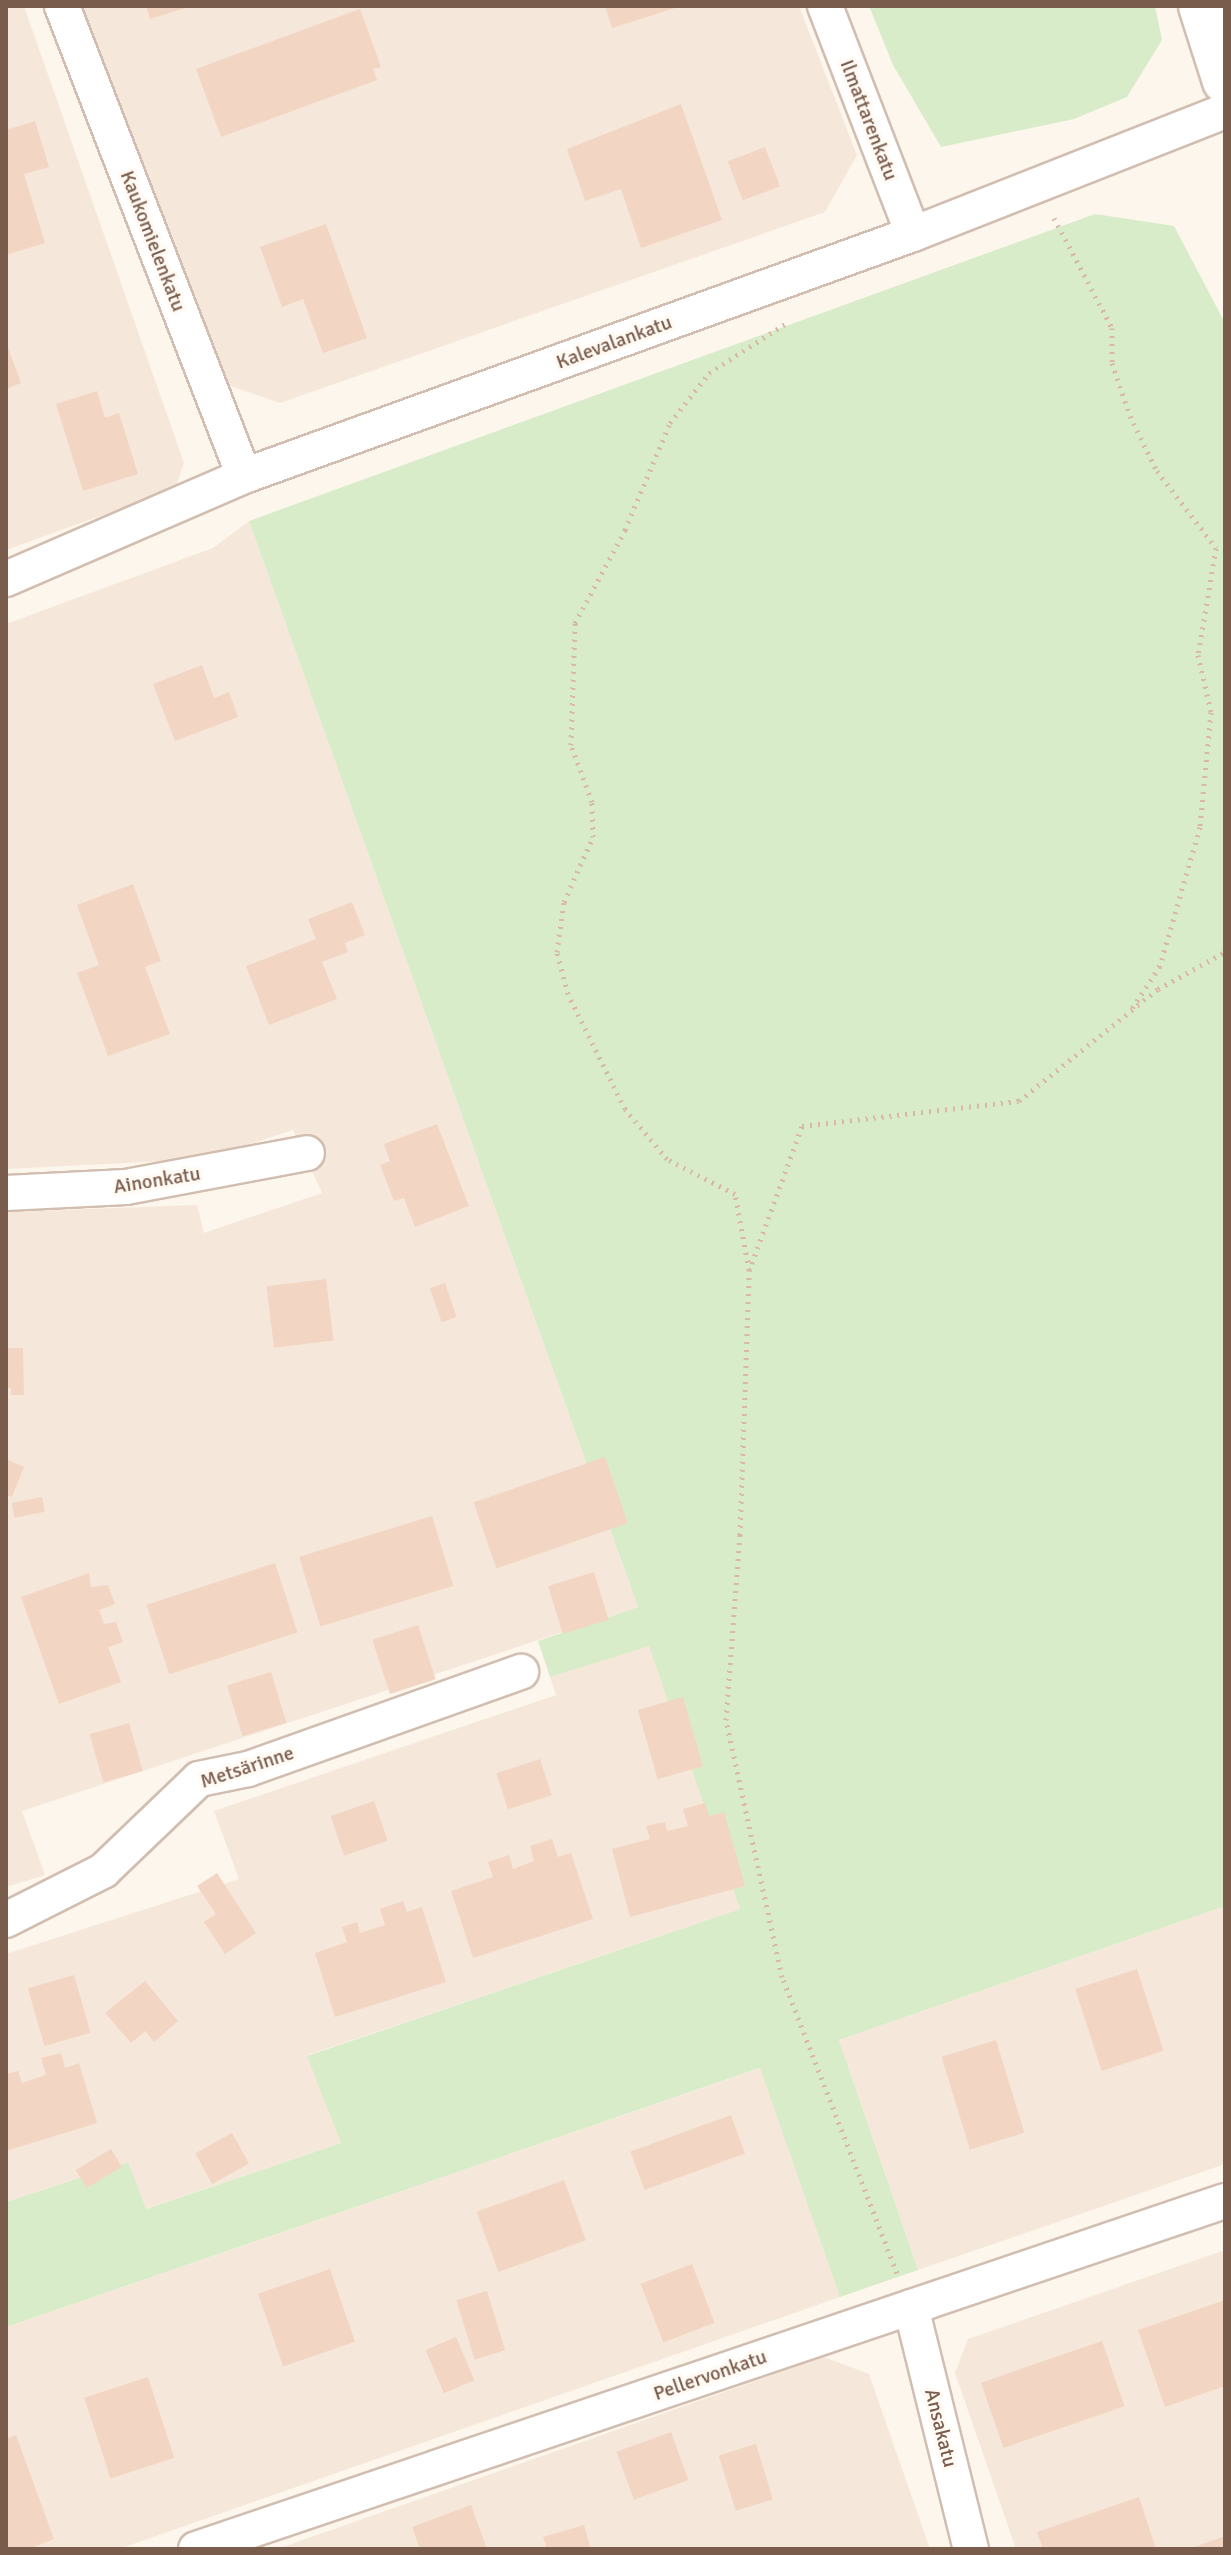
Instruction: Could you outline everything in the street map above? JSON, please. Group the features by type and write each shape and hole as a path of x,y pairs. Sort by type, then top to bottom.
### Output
{"main road":[{"path":"1201,6 1225,81"}],"street":[{"name":"Kaukomielenkatu","path":"62,6 244,476"},
{"name":"Ilmattarenkatu","path":"825,6 913,234"},
{"name":"Kalevalankatu","path":"6,579 244,476 913,234 1225,111"},
{"name":"Ainonkatu","path":"6,1193 126,1187 307,1153"},
{"name":"Metsärinne","path":"6,1920 103,1871 199,1779 248,1769 521,1672"},
{"name":"Pellervonkatu","path":"196,2549 1225,2201"},
{"name":"Ansakatu","path":"911,2307 971,2549"}],"path":[{"path":"1036,185 1112,328 1112,363 1150,458 1216,548 1198,655 1211,712 1200,827 1160,966 1128,1014"},
{"path":"789,322 709,373 670,423 625,530 575,623 571,745 592,802 593,837 564,902 557,952 568,994 625,1109 667,1159 735,1194 749,1271 740,1535 726,1720 782,1977 911,2307"},
{"path":"749,1271 802,1126 1019,1101 1158,989 1225,952"}],"shaded area":[{"path":"6,6 24,6 184,463 175,489 6,550"},
{"path":"81,6 799,6 857,155 825,212 280,403 213,380"},
{"path":"249,521 638,1607 22,1811 45,1875 6,1887 6,1212 197,1205 204,1233 322,1193 293,1130 204,1159 6,1169 6,624 213,548"},
{"path":"649,1645 740,1909 308,2055 341,2143 145,2209 128,2162 6,2202 6,1954 239,1879 214,1811 556,1695 550,1677"},
{"path":"1225,1906 1225,2164 918,2270 839,2040"},
{"path":"761,2068 840,2297 119,2549 6,2549 6,2327"},
{"path":"1225,2250 1225,2549 1016,2549 955,2373 968,2339"},
{"path":"824,2357 869,2374 930,2549 277,2549"}],"green space":[{"path":"869,6 1155,6 1162,40 1127,97 1074,119 941,147 893,65"},
{"path":"1095,214 1174,226 1225,323 1225,1906 839,2040 918,2270 840,2297 760,2068 6,2327 6,2202 128,2162 146,2209 341,2143 307,2056 740,1909 649,1646 550,1677 538,1641 638,1607 249,521"}],"building":[{"path":"146,6 188,6 188,7 150,19"},
{"path":"605,6 678,6 678,7 612,28"},
{"path":"360,9 381,67 373,69 377,80 221,137 196,69"},
{"path":"681,104 722,220 641,248 621,189 585,201 567,149"},
{"path":"35,121 49,167 24,174 45,243 6,255 6,130"},
{"path":"765,147 780,186 743,201 728,161"},
{"path":"326,224 367,338 323,353 303,299 282,307 260,247"},
{"path":"6,342 21,383 6,389"},
{"path":"97,391 105,418 119,413 138,474 83,491 56,404"},
{"path":"202,665 214,698 229,692 238,717 175,741 153,684"},
{"path":"133,884 161,961 145,967 170,1034 108,1056 77,973 99,965 77,905"},
{"path":"352,902 365,935 345,943 348,952 322,962 337,999 269,1025 246,966 316,939 308,919"},
{"path":"437,1124 469,1206 415,1227 404,1198 394,1201 380,1165 390,1161 384,1144"},
{"path":"326,1279 334,1341 274,1348 266,1286"},
{"path":"445,1283 457,1317 442,1322 430,1288"},
{"path":"6,1348 23,1348 24,1395 11,1395 11,1388 6,1388"},
{"path":"605,1457 628,1523 496,1568 474,1502"},
{"path":"6,1459 24,1467 12,1497 6,1495"},
{"path":"42,1497 45,1512 14,1518 12,1503"},
{"path":"432,1516 453,1586 320,1626 299,1557"},
{"path":"275,1563 298,1632 169,1674 147,1605"},
{"path":"594,1572 609,1620 563,1634 548,1586"},
{"path":"89,1573 91,1587 108,1585 115,1604 99,1610 104,1624 116,1622 123,1642 108,1647 121,1682 59,1704 21,1597"},
{"path":"418,1625 436,1679 390,1694 372,1640"},
{"path":"271,1672 286,1723 243,1736 227,1685"},
{"path":"683,1697 703,1766 658,1779 638,1710"},
{"path":"129,1723 143,1771 103,1782 90,1734"},
{"path":"540,1759 552,1795 508,1809 496,1773"},
{"path":"374,1801 388,1841 344,1856 331,1816"},
{"path":"705,1803 709,1816 724,1812 745,1886 630,1917 612,1849 650,1839 646,1826 665,1822 667,1831 688,1826 683,1809"},
{"path":"552,1839 558,1857 571,1853 593,1919 473,1958 451,1891 493,1877 488,1862 509,1855 513,1869 534,1861 530,1846"},
{"path":"217,1873 256,1933 225,1954 204,1922 216,1914 197,1886"},
{"path":"403,1901 407,1912 422,1907 446,1982 335,2017 315,1953 347,1942 342,1927 357,1922 360,1933 385,1925 380,1909"},
{"path":"1137,1969 1164,2051 1102,2071 1075,1989"},
{"path":"74,1975 91,2033 44,2046 28,1988"},
{"path":"145,1981 178,2021 154,2042 145,2031 131,2043 105,2013"},
{"path":"996,2040 1024,2133 970,2149 941,2057"},
{"path":"61,2053 65,2068 79,2063 97,2123 6,2151 6,2074 18,2071 22,2083 46,2075 41,2058"},
{"path":"731,2115 745,2154 644,2190 630,2152"},
{"path":"232,2133 249,2164 212,2184 195,2153"},
{"path":"111,2149 122,2167 87,2188 76,2170"},
{"path":"564,2180 586,2240 498,2272 477,2212"},
{"path":"692,2264 715,2323 663,2343 641,2284"},
{"path":"330,2269 355,2342 283,2367 258,2294"},
{"path":"487,2291 505,2350 475,2360 456,2300"},
{"path":"1225,2300 1225,2386 1165,2407 1138,2330"},
{"path":"456,2337 474,2380 444,2393 426,2350"},
{"path":"1102,2341 1124,2406 1003,2448 981,2383"},
{"path":"148,2377 174,2458 111,2479 84,2398"},
{"path":"671,2432 688,2480 634,2500 616,2452"},
{"path":"16,2435 54,2539 28,2549 6,2549 6,2439"},
{"path":"756,2444 773,2499 736,2511 719,2455"},
{"path":"1139,2497 1156,2549 1043,2549 1037,2532"},
{"path":"471,2505 487,2549 420,2549 412,2527"},
{"path":"584,2525 591,2549 547,2549 543,2537"},
{"path":"1225,2536 1225,2549 1189,2549"}]}
